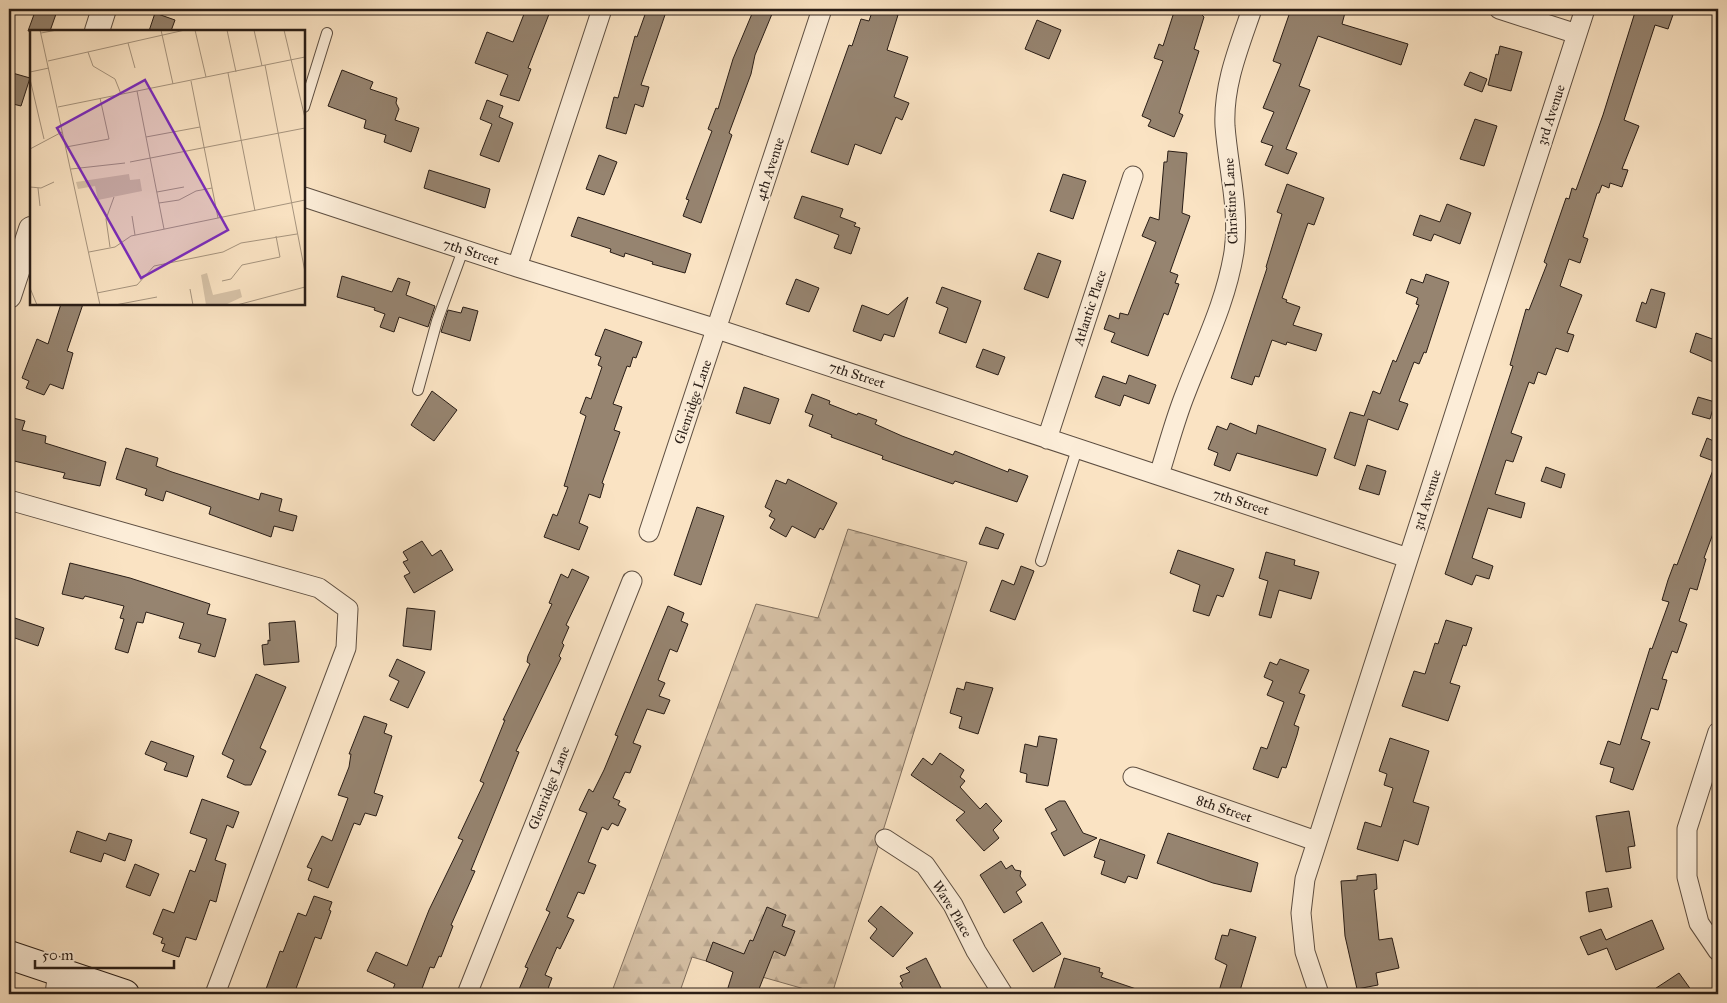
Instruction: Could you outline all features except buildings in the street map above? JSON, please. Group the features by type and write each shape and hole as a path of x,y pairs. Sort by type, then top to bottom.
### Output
{"main road":[{"path":"9,955 57,983 125,994"}],"street":[{"path":"97,30 104,9"},
{"path":"517,267 602,9"},
{"name":"4th Avenue","path":"717,329 822,9"},
{"name":"Christine Lane","path":"1159,475 1186,392 1215,323 1226,287 1234,250 1234,215 1225,125 1226,95 1234,61 1252,9"},
{"path":"1499,9 1577,34"},
{"name":"3rd Avenue","path":"1320,994 1305,952 1301,913 1305,879 1585,9"},
{"name":"Atlantic Place","path":"1047,439 1133,176"},
{"name":"7th Street","path":"305,198 717,329 1408,558"},
{"path":"10,288 30,232"},
{"name":"Glenridge Lane","path":"648,532 717,329"},
{"path":"9,500 319,588 348,609 346,648 215,994"},
{"name":"Glenridge Lane","path":"467,994 632,581"},
{"path":"1718,732 1688,829 1687,877 1699,923 1718,951"},
{"name":"8th Street","path":"1133,777 1316,840"},
{"name":"Wave Place","path":"885,840 925,865 953,905 976,951 1003,994"}],"lane":[{"path":"305,104 328,33"},
{"path":"418,390 437,321 463,250"},
{"path":"1041,561 1077,449"}],"green space":[{"path":"848,529 967,562 832,994 822,994 692,957 679,994 611,994 756,604 818,618"}]}
